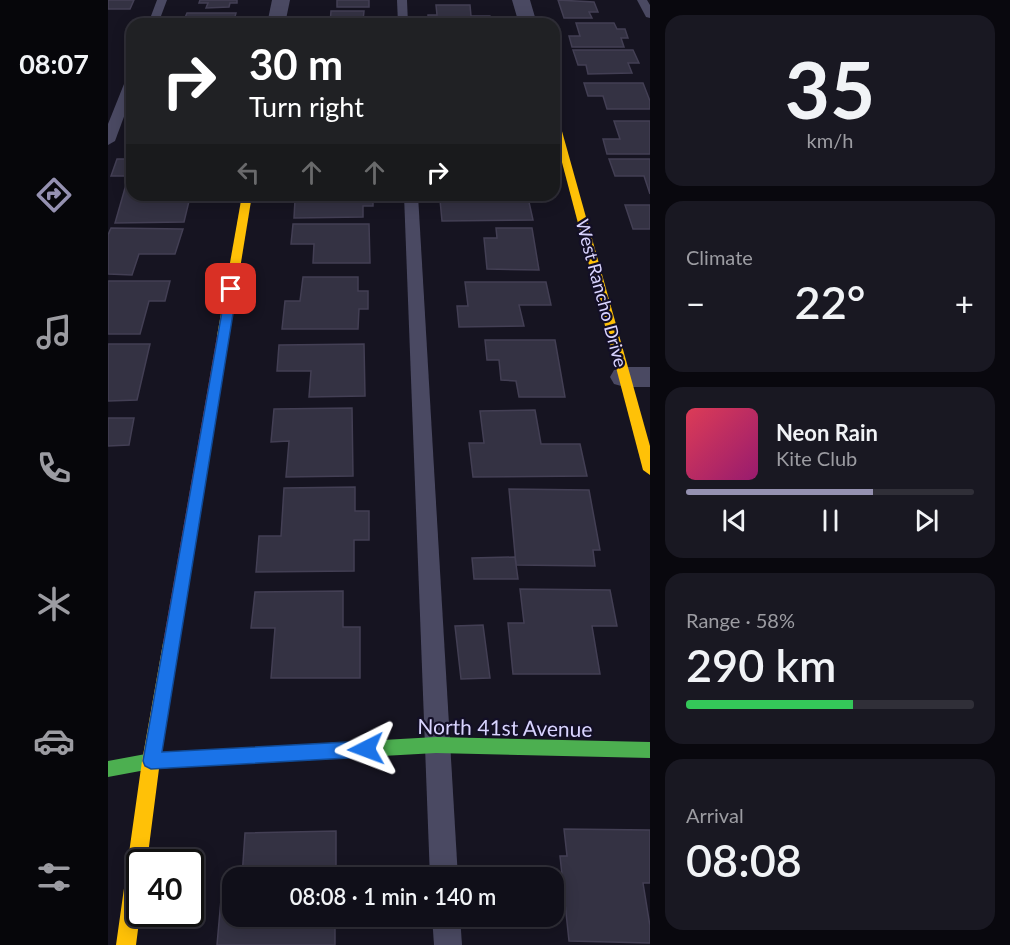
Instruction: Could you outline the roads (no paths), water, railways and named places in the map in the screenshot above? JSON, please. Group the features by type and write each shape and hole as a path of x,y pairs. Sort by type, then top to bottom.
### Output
{"street":[{"path":"277,18 280,0"},
{"path":"521,0 526,18"},
{"name":"West Rancho Drive","path":"560,136 638,377 650,470"},
{"path":"126,945 151,761 247,201"},
{"name":"North 41st Avenue","path":"108,769 151,761 436,745 650,750"}],"lane":[{"path":"155,18 162,0"},
{"path":"402,0 403,18"},
{"path":"642,0 650,15"},
{"path":"108,141 126,94"},
{"path":"411,201 443,867"},
{"path":"447,927 448,945"}]}
